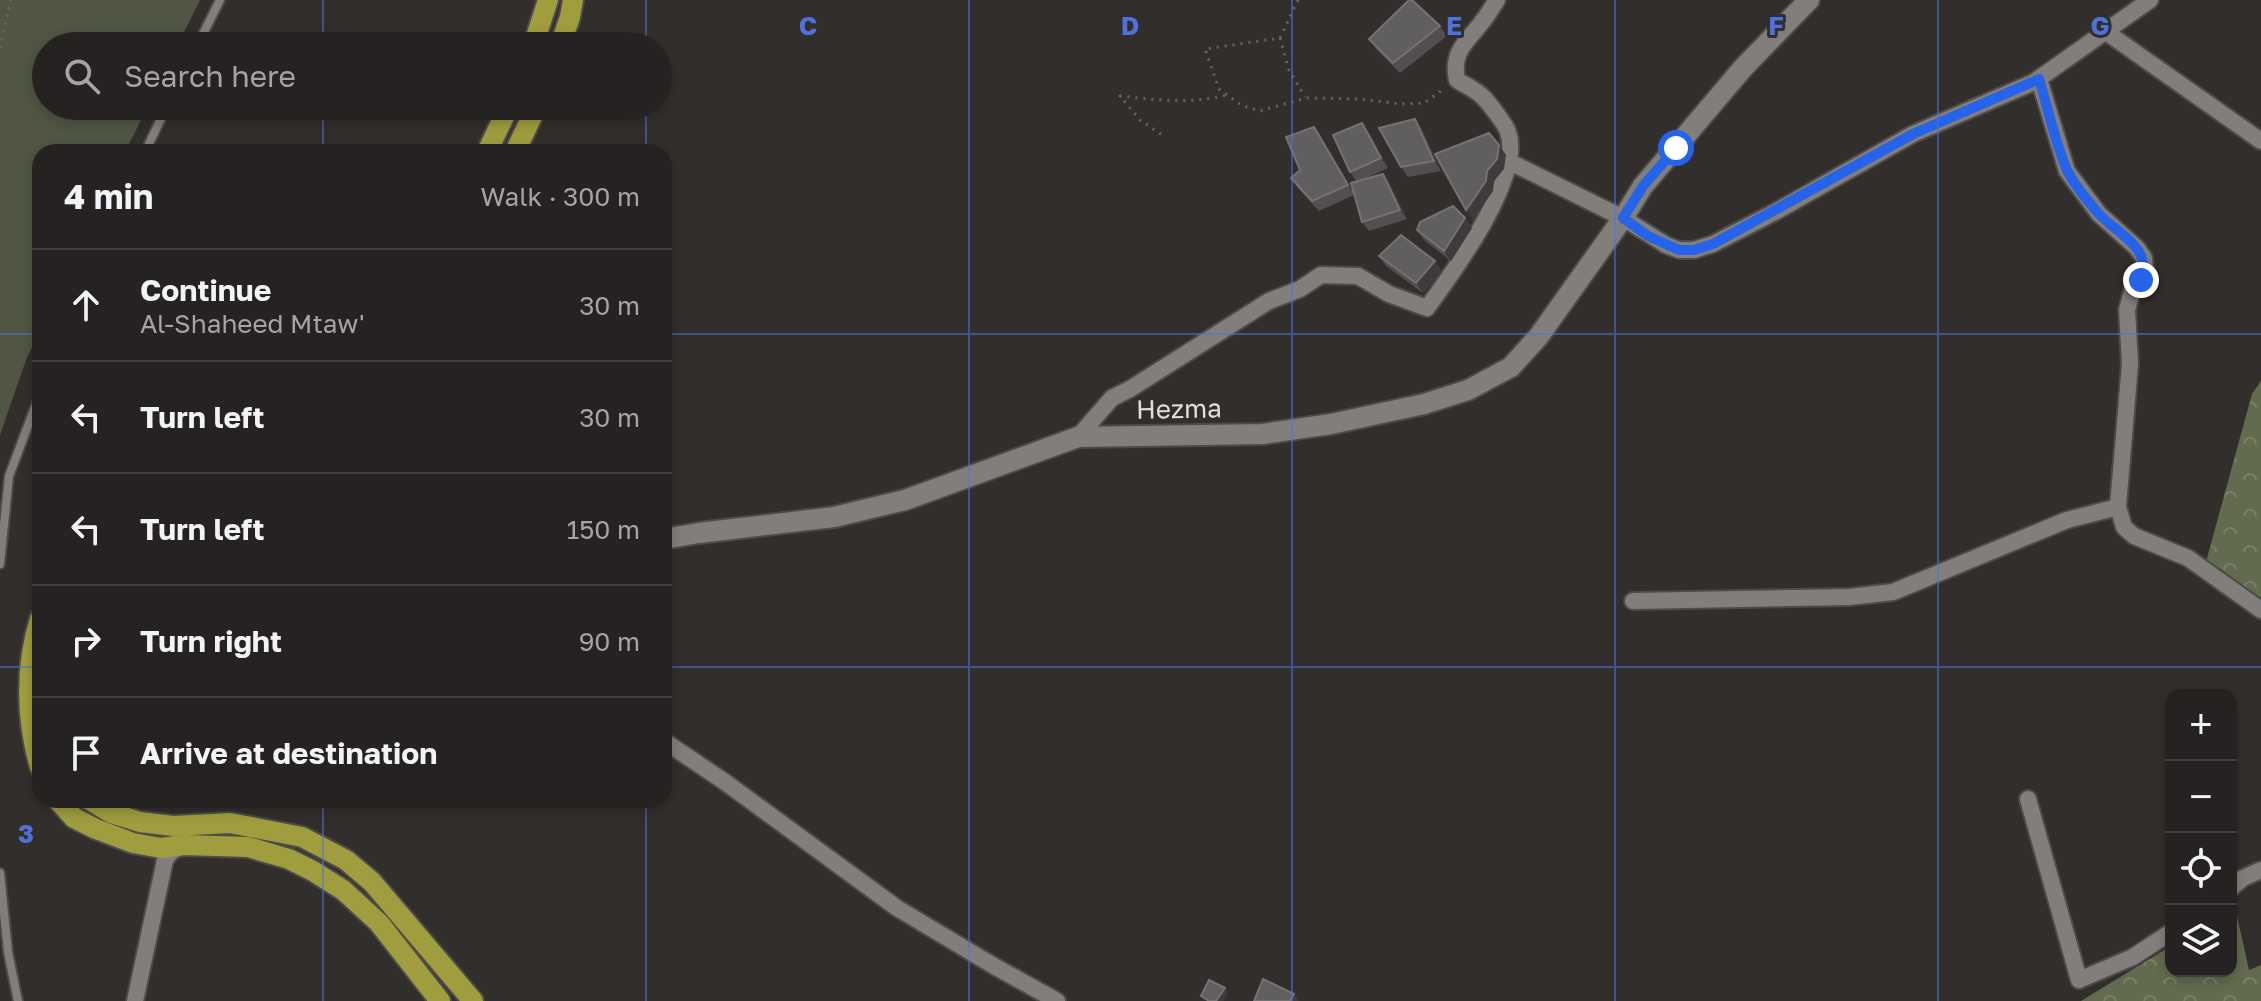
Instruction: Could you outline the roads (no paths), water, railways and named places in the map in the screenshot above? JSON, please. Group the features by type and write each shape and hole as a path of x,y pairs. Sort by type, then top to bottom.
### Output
{"main road":[{"path":"538,32 548,0"},
{"path":"564,32 573,0"},
{"path":"491,144 502,120"},
{"path":"519,144 530,120"},
{"path":"32,656 29,670 32,709"},
{"path":"65,808 74,818 133,843 161,848 184,845 248,847 289,859 343,890 379,923 440,1001"},
{"path":"103,808 140,822 173,826 230,823 302,837 346,860 372,882 472,1000"}],"street":[{"path":"1078,437 1112,398 1269,301 1300,289 1321,275 1358,276 1389,294 1427,308 1491,208 1510,162 1508,132 1483,97 1457,80 1455,67 1465,40 1482,24 1497,0"},
{"name":"Hezma","path":"672,538 834,517 905,500 1078,437 1263,434 1331,424 1424,404 1468,390 1511,367 1530,346 1643,186 1735,78 1809,0"},
{"path":"1510,162 1623,218 1648,236 1679,250 1694,250 1713,244 1913,134 2039,79 2150,0"},
{"path":"2106,32 2261,141"},
{"path":"2039,79 2067,171 2099,214 2144,258 2145,270 2132,291 2127,310 2130,364 2118,507 2124,527 2152,545 2188,558 2261,610"},
{"path":"1633,601 1849,597 1893,592 2067,520 2118,507"},
{"path":"672,746 897,908 1057,1001"},
{"path":"2028,799 2079,980 2133,957 2165,936"},
{"path":"133,843 147,849 158,859 162,871"},
{"path":"135,1001 165,860 171,852 184,845"},
{"path":"2237,883 2261,870"}],"lane":[{"path":"204,32 220,0"},
{"path":"149,144 160,120"},
{"path":"0,564 9,476 32,415"},
{"path":"0,873 8,952 18,1001"}]}
